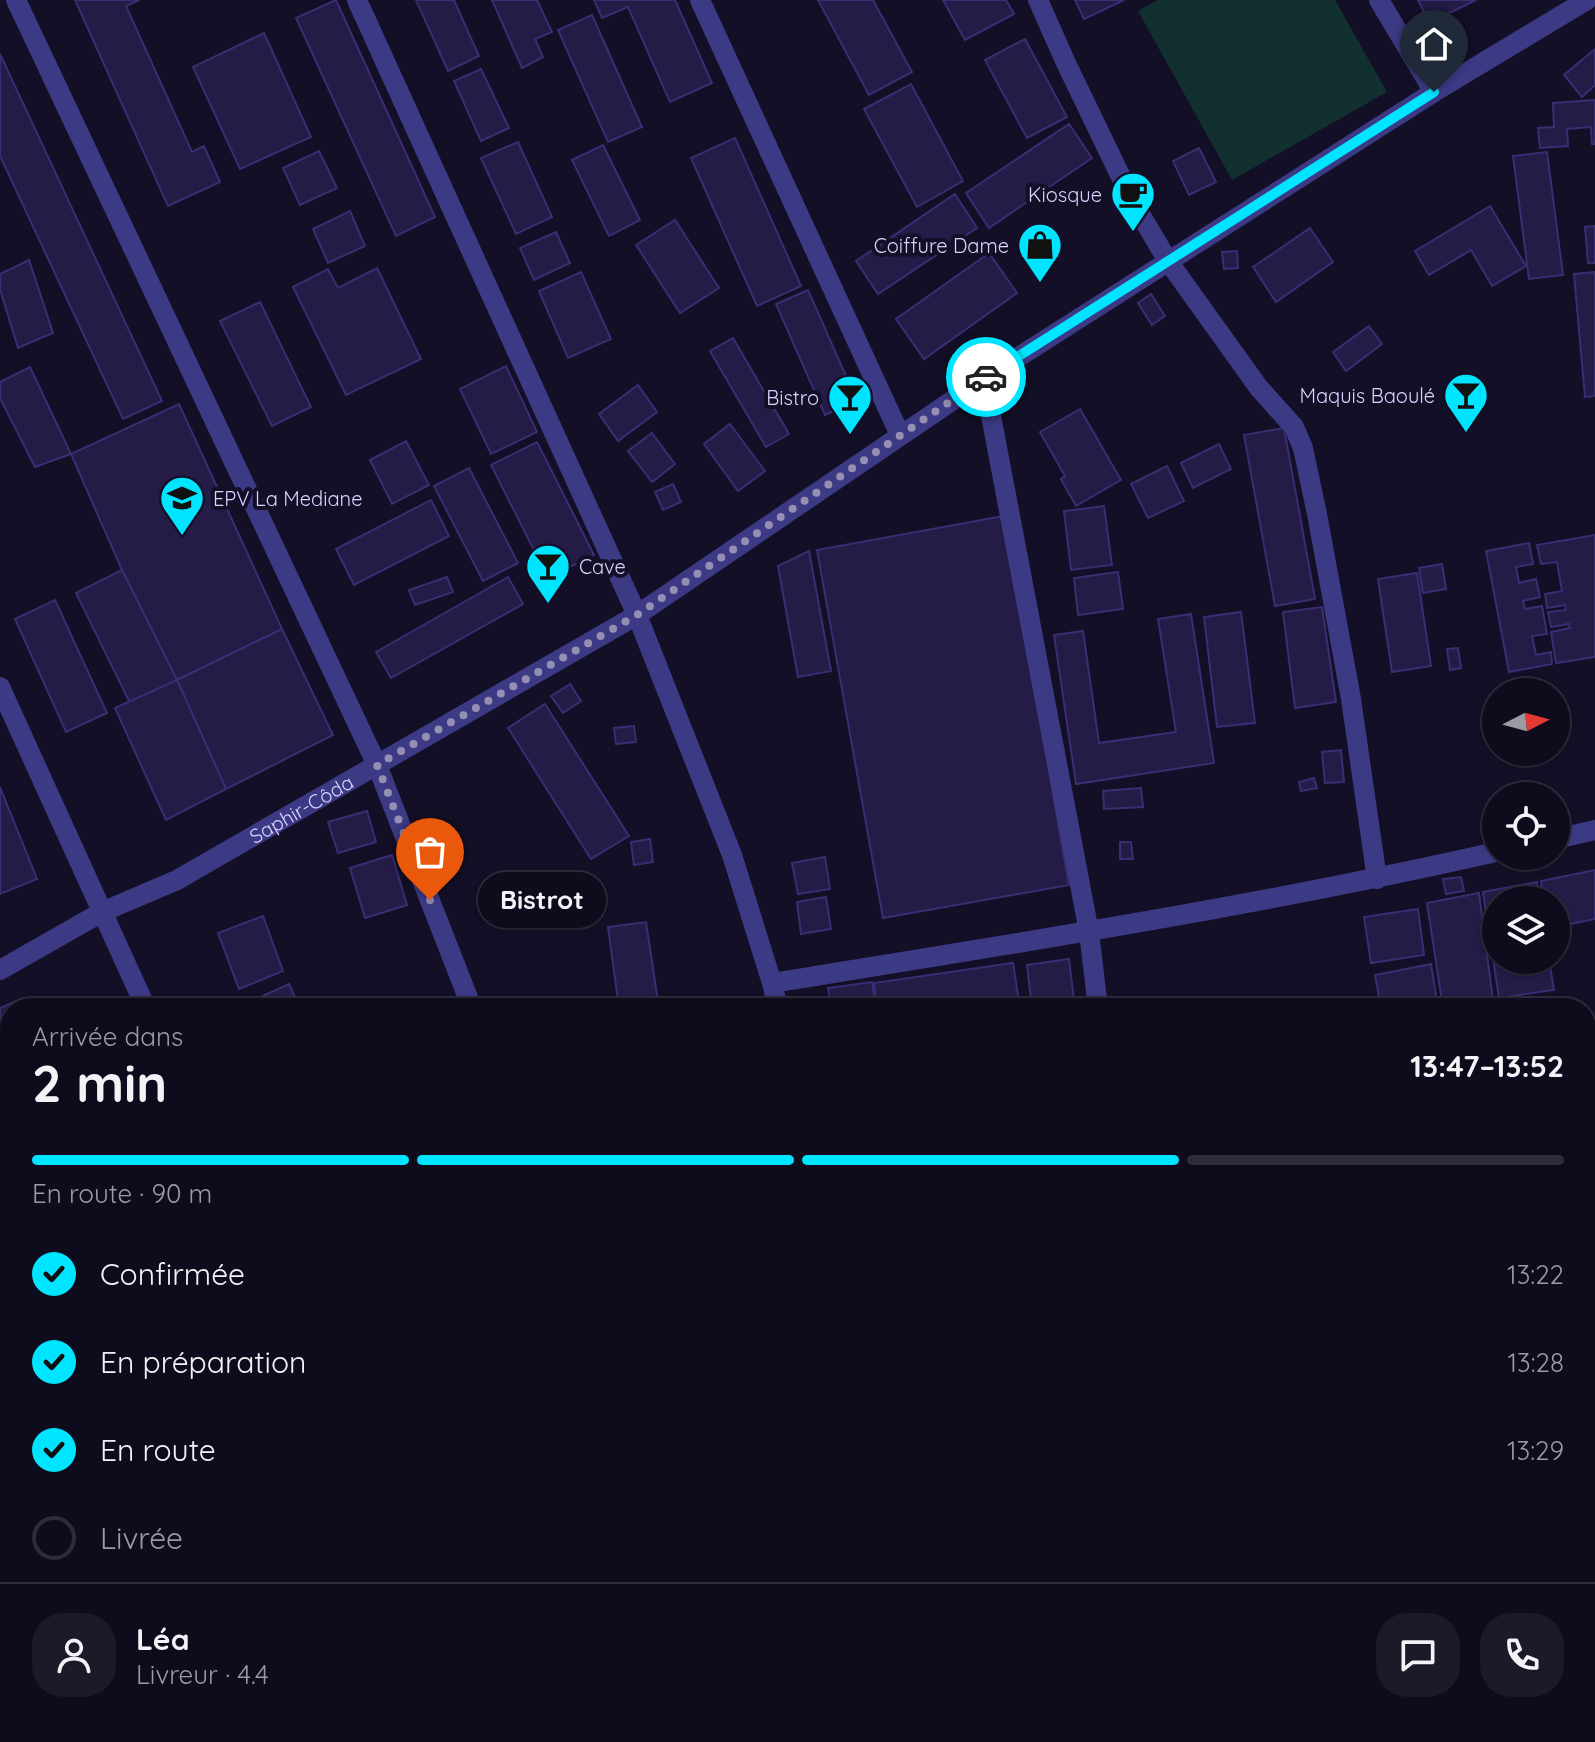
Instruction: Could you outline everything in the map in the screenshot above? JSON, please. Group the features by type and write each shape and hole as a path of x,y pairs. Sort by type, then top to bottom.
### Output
{"street":[{"path":"16,0 377,765 468,998"},
{"path":"357,0 637,615 732,855 776,998"},
{"path":"700,0 900,435"},
{"path":"1038,0 1133,202 1168,261 1259,388 1294,427 1303,448 1351,699 1377,879"},
{"path":"1379,0 1434,92"},
{"name":"Saphir-Côda","path":"0,970 102,912 177,880 637,615 984,379 1434,92 1587,0"},
{"path":"984,379 1089,932 1097,998"},
{"path":"0,687 141,998"},
{"path":"1570,836 1595,830"},
{"path":"772,983 1089,932 1377,879 1482,855"}],"green space":[{"path":"1157,0 1335,0 1387,92 1232,180 1138,11"}],"building":[{"path":"75,0 139,0 126,6 192,152 204,146 220,182 168,206"},
{"path":"336,0 435,217 396,236 296,18"},
{"path":"416,0 454,0 479,56 448,71"},
{"path":"492,0 537,0 552,32 535,39 543,57 522,68"},
{"path":"594,0 675,0 712,83 670,102 628,7 602,18"},
{"path":"818,0 873,0 912,72 869,95"},
{"path":"943,0 1006,0 1014,14 965,40"},
{"path":"1075,0 1124,0 1084,19"},
{"path":"1418,0 1476,0 1429,23"},
{"path":"592,15 642,127 608,142 558,30"},
{"path":"264,33 311,137 240,169 193,67"},
{"path":"1025,39 1067,117 1027,138 985,60"},
{"path":"1595,49 1595,85 1582,97 1564,75"},
{"path":"0,54 162,401 123,419 0,156"},
{"path":"481,69 509,128 481,141 454,81"},
{"path":"911,84 963,181 917,207 864,109"},
{"path":"1595,100 1595,144 1592,144 1591,127 1567,129 1568,146 1540,148 1538,128 1554,127 1553,103"},
{"path":"1069,124 1092,158 989,228 966,193"},
{"path":"735,138 801,286 757,306 691,158"},
{"path":"518,142 552,217 516,234 481,158"},
{"path":"603,145 640,220 609,236 572,160"},
{"path":"1199,148 1216,182 1189,195 1173,161"},
{"path":"319,151 337,188 300,205 283,168"},
{"path":"1547,152 1563,275 1529,279 1513,156"},
{"path":"955,194 977,228 878,294 856,261"},
{"path":"1490,206 1526,266 1492,286 1471,250 1429,275 1415,251"},
{"path":"350,211 365,246 328,263 313,229"},
{"path":"675,220 719,288 680,313 636,245"},
{"path":"1595,226 1595,263 1588,263 1585,227"},
{"path":"1310,228 1333,262 1276,302 1253,267"},
{"path":"556,232 570,263 534,280 520,248"},
{"path":"1237,251 1238,268 1224,269 1222,252"},
{"path":"989,253 1017,293 924,359 896,319"},
{"path":"29,260 53,333 18,348 0,289 0,274"},
{"path":"377,268 421,359 346,395 293,287 328,269 338,288"},
{"path":"581,272 611,339 568,358 539,291"},
{"path":"1595,272 1595,396 1585,397 1574,274"},
{"path":"808,290 857,401 825,415 776,304"},
{"path":"1151,294 1165,316 1152,325 1138,303"},
{"path":"260,302 311,407 272,426 220,321"},
{"path":"1369,326 1382,344 1346,371 1333,352"},
{"path":"733,338 789,434 766,447 710,351"},
{"path":"506,366 537,432 491,454 460,389"},
{"path":"30,367 71,454 35,467 0,398 0,382"},
{"path":"638,385 657,412 618,441 599,414"},
{"path":"179,404 282,629 177,680 122,570 71,454"},
{"path":"1080,409 1121,480 1076,506 1061,479 1065,476 1040,432"},
{"path":"730,424 765,471 738,491 704,444"},
{"path":"1284,428 1315,599 1275,606 1244,435"},
{"path":"652,433 675,464 652,482 628,451"},
{"path":"406,441 429,485 392,504 370,460"},
{"path":"537,442 594,555 548,578 491,465"},
{"path":"1219,444 1231,469 1193,488 1181,463"},
{"path":"1167,466 1184,501 1148,518 1131,484"},
{"path":"469,468 518,563 483,581 434,486"},
{"path":"673,484 681,502 663,510 655,492"},
{"path":"431,500 449,536 354,585 336,549"},
{"path":"1104,506 1112,565 1071,570 1064,511"},
{"path":"1004,516 1069,885 883,918 817,550"},
{"path":"1595,535 1595,657 1556,663 1551,632 1570,628 1569,624 1551,627 1548,612 1566,610 1565,605 1547,608 1545,594 1562,591 1557,562 1541,564 1537,545"},
{"path":"1529,543 1533,564 1516,567 1519,583 1536,579 1540,597 1523,601 1525,609 1542,606 1547,634 1532,636 1536,655 1551,652 1552,664 1509,672 1486,551"},
{"path":"809,551 831,671 798,677 778,566"},
{"path":"1442,564 1446,589 1423,593 1419,568"},
{"path":"122,570 177,680 130,703 76,593"},
{"path":"1118,572 1123,609 1078,615 1074,578"},
{"path":"1417,573 1431,666 1392,672 1378,579"},
{"path":"447,577 453,592 415,605 409,590"},
{"path":"508,577 523,604 391,678 376,652"},
{"path":"55,600 107,713 66,732 15,619"},
{"path":"1322,607 1336,702 1295,708 1283,612"},
{"path":"1241,612 1255,723 1217,727 1204,617"},
{"path":"1191,614 1214,763 1076,784 1054,635 1083,631 1099,743 1176,732 1158,619"},
{"path":"282,629 333,735 226,789 177,680"},
{"path":"1458,648 1461,668 1450,670 1447,649"},
{"path":"177,680 226,789 166,820 115,708"},
{"path":"570,684 581,701 563,713 551,696"},
{"path":"545,704 629,836 591,859 508,728"},
{"path":"634,726 636,742 616,744 614,728"},
{"path":"1341,750 1344,782 1325,783 1322,752"},
{"path":"1314,778 1317,788 1301,791 1299,782"},
{"path":"0,787 37,879 0,894"},
{"path":"1141,788 1143,807 1104,809 1103,791"},
{"path":"367,811 376,842 338,853 328,822"},
{"path":"650,839 653,862 634,865 631,842"},
{"path":"1120,842 1131,842 1133,859 1120,859"},
{"path":"392,855 407,905 365,918 350,868"},
{"path":"825,857 830,889 798,894 792,863"},
{"path":"1595,870 1595,919 1570,924 1570,886 1542,886 1541,881"},
{"path":"1461,877 1464,891 1446,894 1443,879"},
{"path":"1537,882 1538,886 1515,886"},
{"path":"1479,893 1482,974 1490,974 1493,998 1441,998 1427,903"},
{"path":"826,897 831,929 801,934 797,902"},
{"path":"1418,909 1424,955 1371,963 1364,917"},
{"path":"263,916 283,971 239,989 218,933"},
{"path":"646,922 657,998 618,998 608,927"},
{"path":"1069,959 1074,998 1031,998 1027,965"},
{"path":"1013,963 1018,998 876,998 874,983"},
{"path":"1431,964 1436,998 1379,998 1375,975"},
{"path":"1495,974 1551,974 1554,990 1499,998"},
{"path":"872,982 874,998 830,998 828,988"},
{"path":"289,984 295,998 258,998"}],"way so far":[{"path":"430,900 377,765 637,615 986,377"}],"place":[{"name":"Kiosque","path":"1133,233"},
{"name":"Coiffure Dame","path":"1040,284"},
{"name":"Maquis Baoulé","path":"1466,434"},
{"name":"Bistro","path":"850,436"},
{"name":"EPV La Mediane","path":"182,537"},
{"name":"Cave","path":"548,605"},
{"name":"Bistrot","path":"430,900"}],"route":[{"path":"986,377 1434,92"}]}
